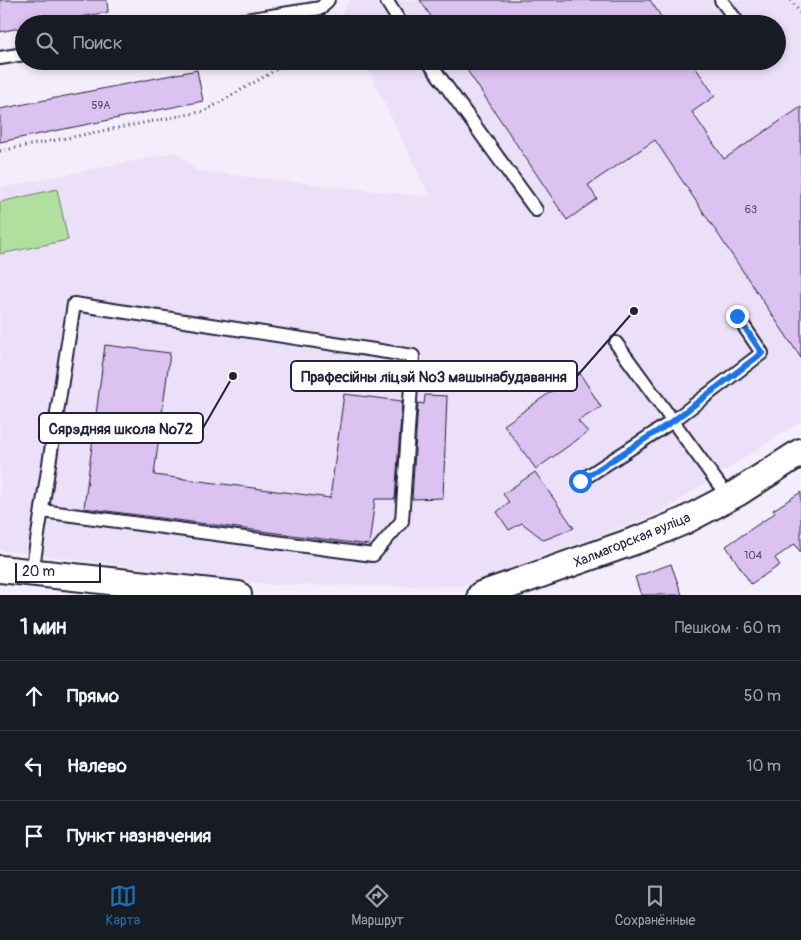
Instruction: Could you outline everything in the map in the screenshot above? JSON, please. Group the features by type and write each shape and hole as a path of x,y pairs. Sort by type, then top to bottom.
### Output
{"street":[{"name":"Халмагорская вуліца","path":"481,595 646,537 728,497 801,452"},
{"path":"0,569 238,595"}],"lane":[{"path":"278,15 322,8 328,0"},
{"path":"386,0 395,15"},
{"path":"722,0 732,15"},
{"path":"0,58 15,56"},
{"path":"435,70 536,210"},
{"path":"32,572 74,304 413,356 402,521 373,555 42,511"},
{"path":"580,481 673,421 762,353 737,316"},
{"path":"616,343 728,497"}],"path":[{"path":"791,0 801,14"},
{"path":"0,151 204,111 275,70"}],"shaded area":[{"path":"351,0 801,0 801,421 658,514 462,586 275,585 0,550 0,188 177,152 196,171 430,197 368,70 786,70 786,15 342,15 341,13"}],"green space":[{"path":"57,189 68,240 0,254 0,202"}],"building":[{"path":"0,0 107,0 108,12 92,15 15,15 15,29 0,32"},
{"path":"420,0 650,0 660,15 430,15"},
{"path":"197,70 203,101 0,142 0,109"},
{"path":"467,70 697,70 715,96 692,112 724,159 801,107 801,358 655,140 588,185 597,199 567,220"},
{"path":"105,345 170,353 154,475 330,498 344,394 402,401 395,499 375,499 369,545 84,508"},
{"path":"579,372 601,407 578,421 588,432 536,469 504,425"},
{"path":"425,395 447,396 443,498 412,499 418,403 424,404"},
{"path":"535,472 574,528 544,540 522,523 509,530 497,512 509,502 503,494"},
{"path":"801,492 801,553 795,544 775,558 780,565 751,584 726,546 775,513 773,510"},
{"path":"671,564 682,595 641,595 635,577"}],"place":[{"name":"Прафесійны ліцэй №3 машынабудавання","path":"634,311"},
{"name":"Сярэдняя школа №72","path":"233,376"}],"route":[{"path":"580,481 673,421 762,353 737,316"}]}
